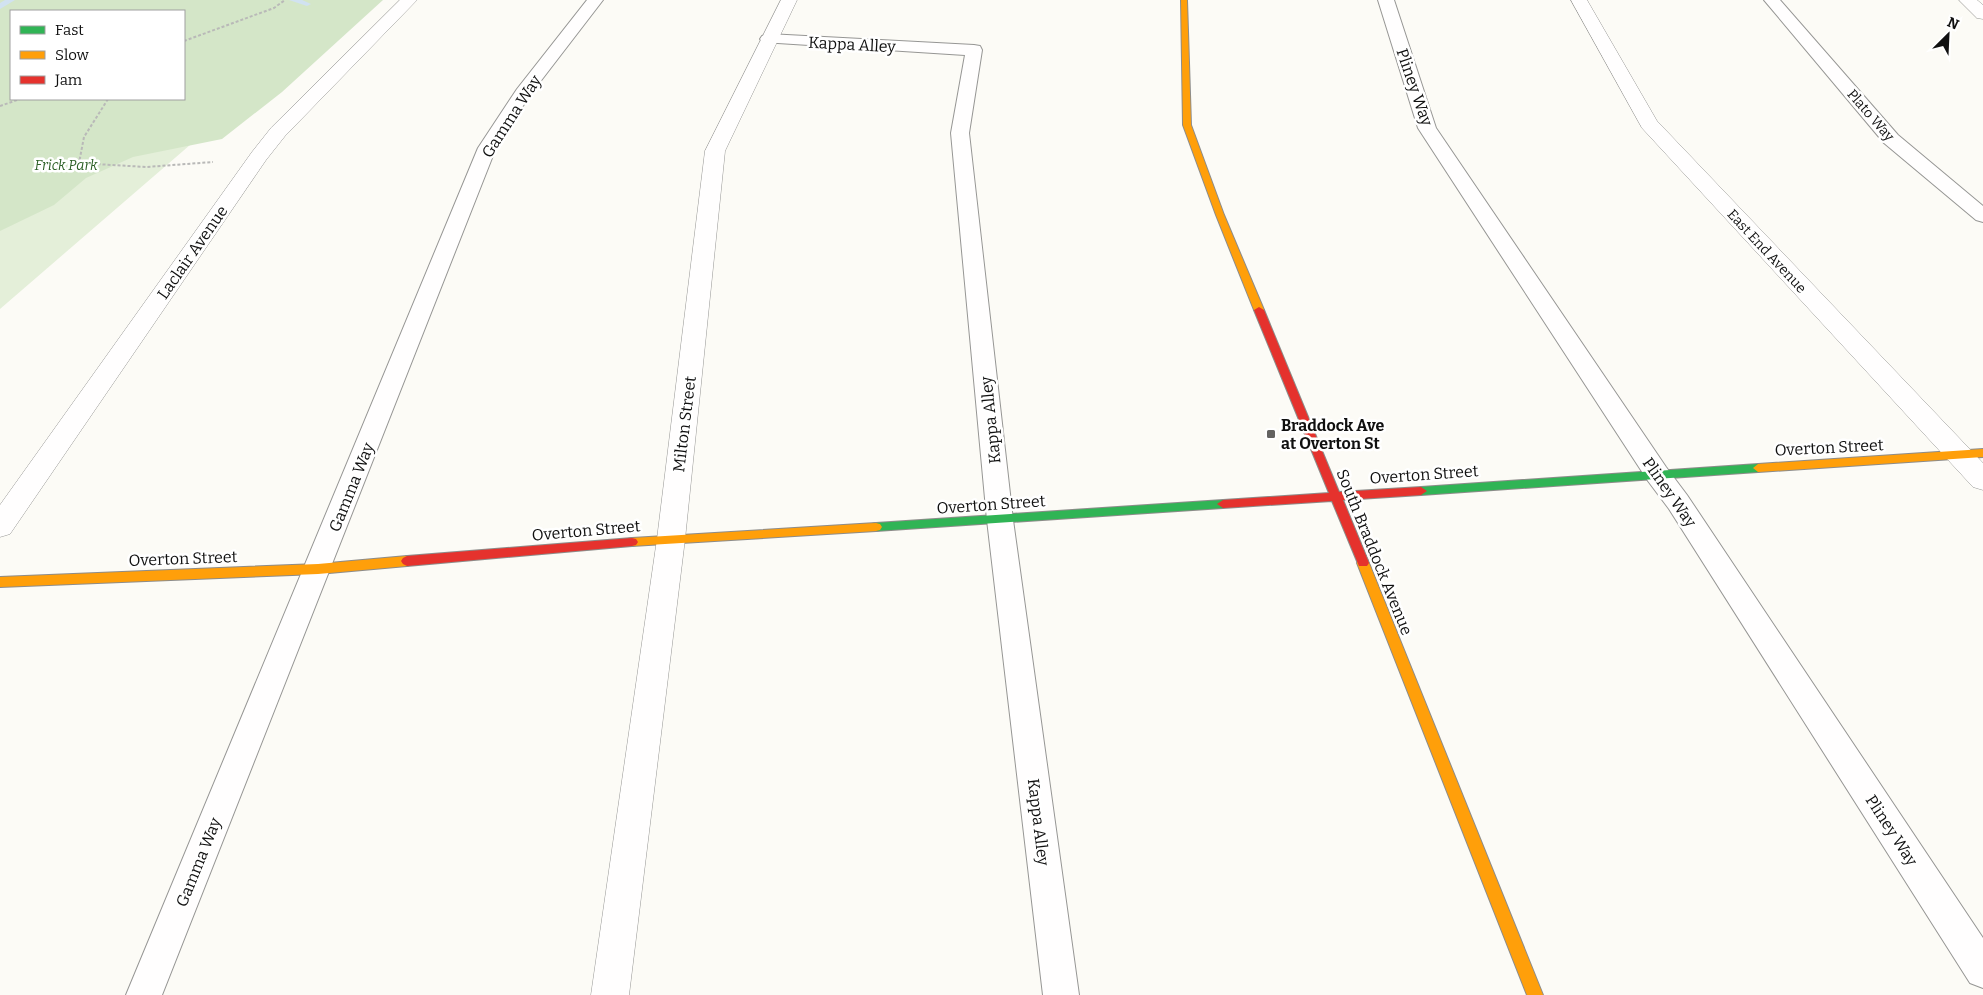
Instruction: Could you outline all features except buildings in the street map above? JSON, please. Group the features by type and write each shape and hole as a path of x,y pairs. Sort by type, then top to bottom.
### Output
{"street":[{"name":"Laclair Avenue","path":"0,526 259,156 278,132 409,0"},
{"name":"Milton Street","path":"610,995 671,539 715,151 768,39 789,0"},
{"name":"South Braddock Avenue","path":"1184,0 1187,125 1220,215 1336,496 1535,995"},
{"name":"East End Avenue","path":"1579,0 1649,124 1983,480"},
{"path":"1967,0 1983,14"},
{"name":"Overton Street","path":"0,582 318,569 671,539 1000,520 1657,474 1983,454"}],"lane":[{"name":"Gamma Way","path":"144,995 487,148 523,93 595,0"},
{"name":"Pliney Way","path":"1386,0 1427,128 1657,474 1678,502 1983,970"},
{"name":"Plato Way","path":"1772,0 1891,139 1983,216"},
{"name":"Kappa Alley","path":"768,39 974,50 960,133 1000,520 1061,995"}],"path":[{"path":"185,41 274,8 285,0"},
{"path":"0,106 17,100"},
{"path":"107,100 99,110 78,153 79,163 94,166 182,166 259,156"}],"green space":[{"name":"Frick Park","path":"0,0 358,0 0,309"},
{"name":"Frick Park","path":"0,0 383,0 282,92 222,139 133,157 86,178 54,205 0,231"}],"waterway":[{"path":"0,7 11,0"},
{"path":"293,0 307,4"}],"traffic: fast":[{"path":"1421,491 1758,468"},
{"path":"876,527 1223,504"}],"traffic: slow":[{"path":"1184,0 1187,125 1220,215 1259,310"},
{"path":"1758,468 1983,453"},
{"path":"632,542 876,527"},
{"path":"0,582 318,569 407,561"},
{"path":"1363,563 1535,995"}],"traffic: jam":[{"path":"1259,310 1363,563"},
{"path":"1223,504 1421,491"},
{"path":"407,561 632,542"}],"place":[{"name":"Braddock Ave at Overton St","path":"1271,434"}]}
